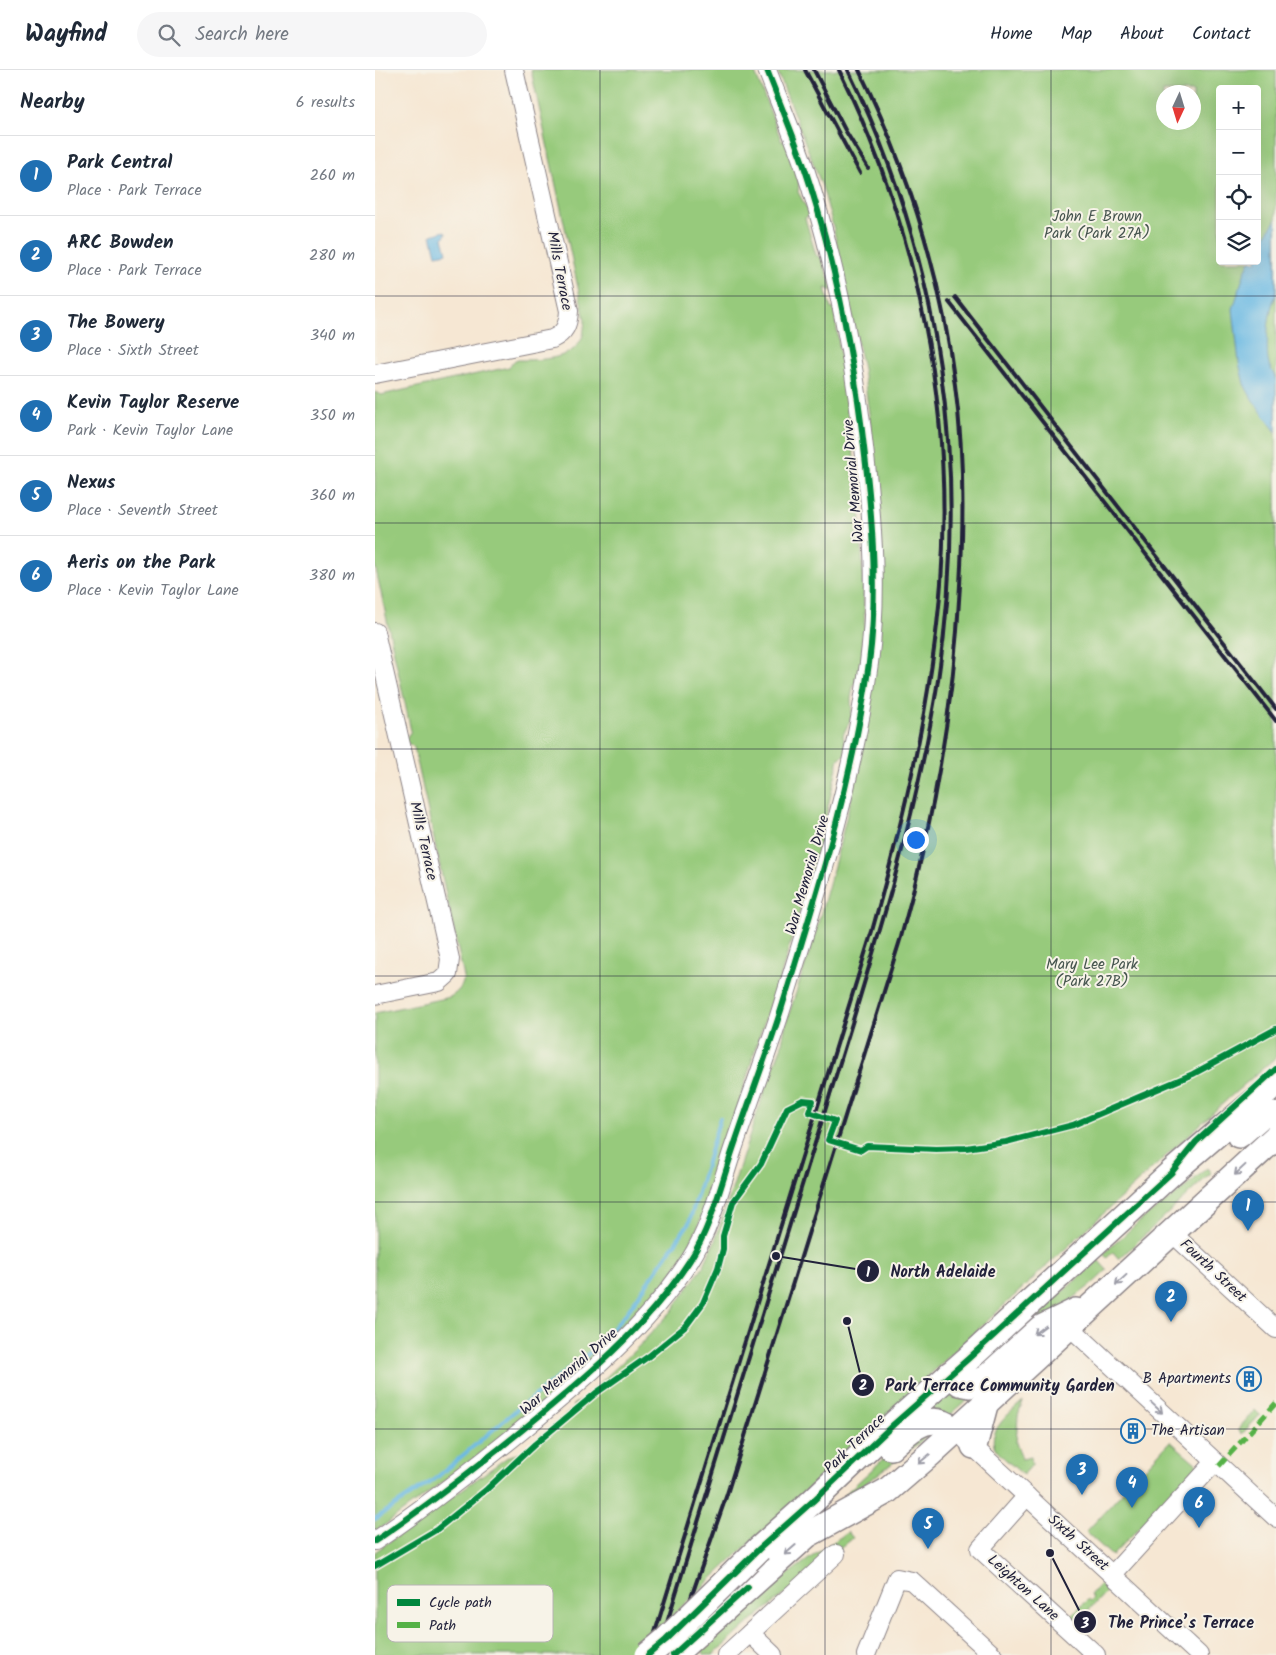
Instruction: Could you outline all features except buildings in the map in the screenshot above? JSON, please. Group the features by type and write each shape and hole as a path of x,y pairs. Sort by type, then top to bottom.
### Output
{"highway":[{"path":"1171,1173 1196,1142 1276,1069"},
{"name":"Park Terrace","path":"648,1655 894,1424 1171,1173 1276,1083"},
{"path":"1145,1197 1181,1186 1262,1115 1276,1115"},
{"path":"673,1655 807,1535 887,1491 965,1439 985,1405 1276,1137"},
{"path":"950,1374 960,1382 970,1385 986,1378 1041,1328 1099,1300"},
{"path":"782,1528 823,1509 908,1431 926,1422 941,1422 965,1439"}],"street":[{"name":"War Memorial Drive","path":"375,1541 488,1457 597,1368 634,1330 692,1257 704,1232 759,1079 838,816 857,736 873,623 873,578 868,484 854,370 837,282 803,163 767,70"},
{"name":"Mills Terrace","path":"375,374 552,339 566,329 569,320 569,310 515,74"},
{"name":"Mills Terrace","path":"375,632 381,682 450,959 448,974 439,982 375,995"},
{"name":"Fourth Street","path":"1171,1233 1276,1329"},
{"path":"1070,1327 1276,1518"},
{"name":"Sixth Street","path":"965,1439 1199,1655"},
{"path":"1113,1574 1215,1462"},
{"name":"Leighton Lane","path":"1027,1496 980,1549 1096,1655"},
{"path":"726,1655 836,1554"},
{"path":"866,1655 897,1578 912,1581 993,1655"},
{"path":"750,1634 773,1655"}],"green space":[{"path":"531,70 754,70 782,142 787,138 801,164 798,192 810,214 805,218 816,255 822,259 833,291 825,288 831,309 834,308 860,502 865,630 860,678 853,687 851,699 852,716 843,735 847,754 839,758 820,842 780,978 759,1037 724,1153 698,1227 685,1253 664,1285 621,1336 564,1387 465,1466 375,1532 375,1013 450,997 460,989 464,977 414,747 404,741 411,731 375,565 375,392 381,395 509,367 515,360 559,356 574,349 581,341 585,320"},
{"path":"777,70 1276,70 1276,1057 1000,1309 630,1655 375,1655 375,1552 509,1456 521,1453 574,1408 574,1404 582,1400 637,1348 672,1311 704,1265 715,1241 762,1098 781,1048 786,1023 814,938 857,774 876,483 863,369 833,226 822,186"},
{"path":"1207,1168 1211,1173 1119,1259 1113,1252 1107,1258 1103,1254 1142,1219 1180,1192"},
{"path":"1098,1260 1107,1270 1091,1285 974,1372"},
{"path":"954,1388 976,1392 948,1417 926,1413"},
{"path":"1023,1401 1018,1416 1016,1443 1022,1459 1031,1457 1032,1465 1023,1475 997,1451 994,1437 996,1430 1006,1416"},
{"path":"1255,1410 1260,1415 1242,1434 1238,1429"},
{"path":"935,1430 846,1498 844,1495 914,1431"},
{"path":"1170,1441 1198,1465 1112,1556 1086,1532"},
{"path":"848,1532 853,1538 713,1655 705,1655 702,1650 772,1586"},
{"path":"1100,1584 1107,1591 1075,1624 1069,1618 1088,1599 1090,1601 1093,1598 1090,1595"}],"water":[{"path":"1276,219 1276,295 1269,318 1267,353 1276,381 1276,432 1252,399 1244,384 1239,363 1233,309 1248,265 1261,265 1261,243"},
{"path":"445,231 446,234 443,238 447,253 436,255 431,235"}],"waterway":[{"path":"375,1519 435,1479 514,1412 597,1347 628,1311 689,1223 720,1118"}],"railway":[{"path":"805,70 860,173"},
{"path":"814,70 845,130 868,168"},
{"path":"648,1655 872,931 906,802 924,715 937,627 944,517 942,451 935,385 924,320 909,256 890,192 866,130 839,70"},
{"path":"657,1655 887,906 916,794 938,680 947,601 951,523 948,445 940,368 926,292 906,216 880,142 848,70"},
{"path":"671,1655 726,1497 901,937 933,806 953,675 963,510 958,410 949,344 941,303 920,223 893,146 859,70"},
{"path":"955,297 1276,709"},
{"path":"949,302 1276,721"}],"marked path":[{"path":"1219,1466 1276,1403"}],"cycle path":[{"path":"375,1541 468,1474 590,1372 634,1331 673,1285 690,1260 709,1221 775,1028 832,838 862,707 872,637 874,586 870,507 855,381 834,271 803,163 767,70"},
{"path":"375,1566 436,1530 487,1489 535,1444 596,1393 649,1356 686,1326 703,1303 718,1268 723,1249 723,1236 733,1202 761,1164 787,1108 803,1100 813,1101 809,1112 835,1121 828,1140 861,1150 867,1146 936,1149 966,1148 1006,1142 1073,1125 1193,1074 1276,1029"},
{"path":"648,1655 894,1424 968,1359 1171,1173 1196,1142 1276,1069"},
{"path":"673,1655 748,1587"}],"place":[{"name":"Park Central","path":"1248,1231"},
{"name":"North Adelaide","path":"776,1256"},
{"name":"Park Terrace Community Garden","path":"847,1321"},
{"name":"ARC Bowden","path":"1171,1322"},
{"name":"B Apartments","path":"1249,1379"},
{"name":"The Artisan","path":"1133,1431"},
{"name":"The Bowery","path":"1082,1495"},
{"name":"Kevin Taylor Reserve","path":"1132,1508"},
{"name":"Aeris on the Park","path":"1199,1528"},
{"name":"Nexus","path":"928,1549"},
{"name":"The Prince’s Terrace","path":"1050,1553"}],"park label":[{"name":"John E Brown Park (Park 27A)","path":"1097,226"},
{"name":"Mary Lee Park (Park 27B)","path":"1092,974"}]}
